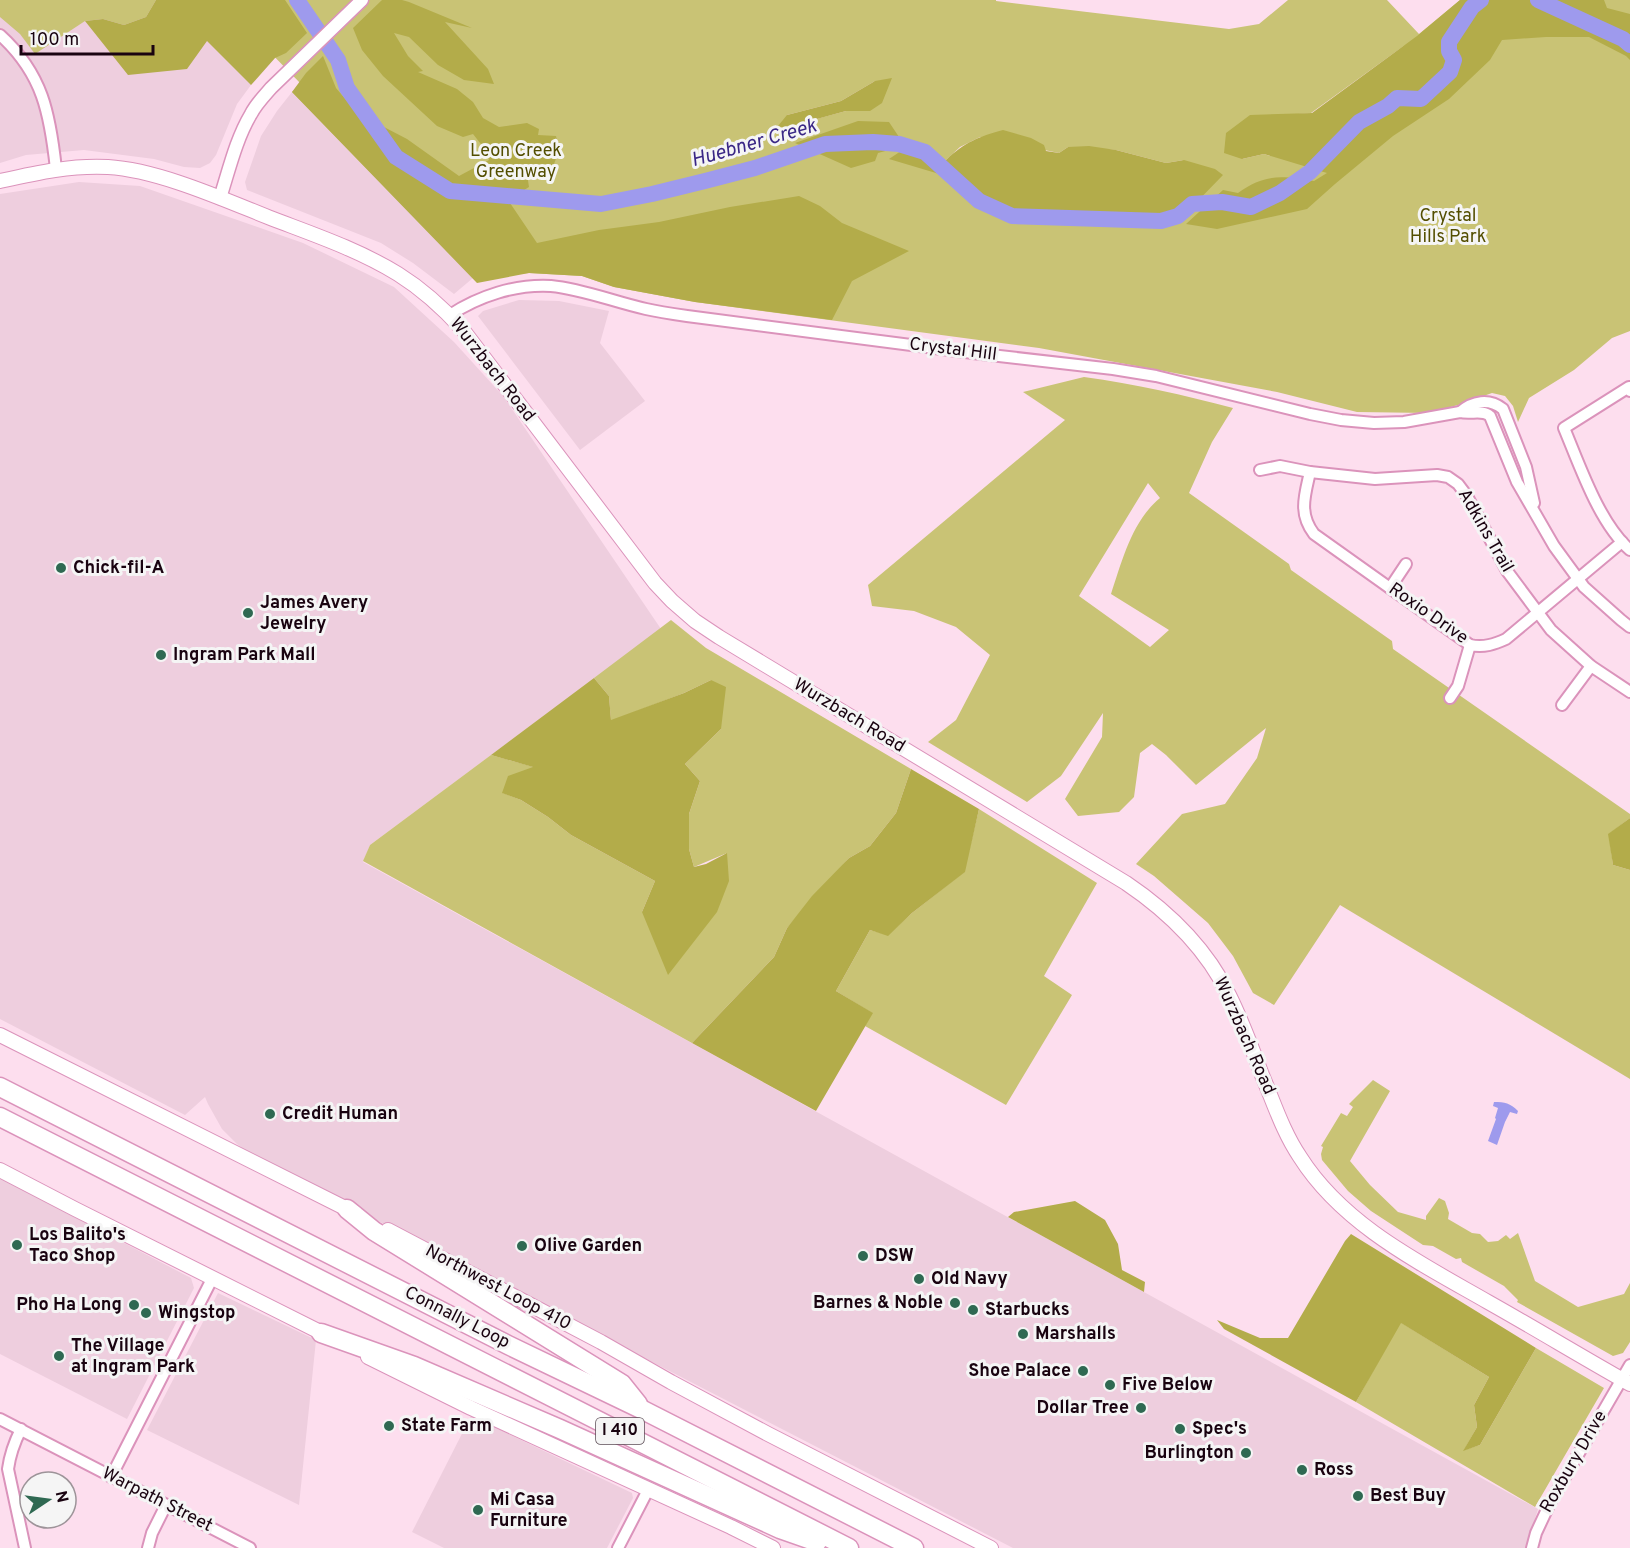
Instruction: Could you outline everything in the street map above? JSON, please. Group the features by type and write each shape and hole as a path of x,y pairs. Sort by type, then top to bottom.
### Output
{"highway":[{"path":"0,1076 52,1113"},
{"name":"Connally Loop","path":"0,1087 914,1548"},
{"name":"Connally Loop","path":"0,1117 849,1548"},
{"path":"347,1209 374,1231 622,1384 643,1410"},
{"path":"321,1333 414,1366 560,1429 780,1529 836,1548"}],"main road":[{"name":"Wurzbach Road","path":"0,181 56,169 110,167 143,173 220,198 353,250 401,276 450,315 484,356 638,561 672,601 695,621 1126,883 1152,901 1173,920 1199,947 1229,993 1284,1130 1300,1158 1338,1203 1373,1232 1435,1271 1626,1382"},
{"name":"Northwest Loop 410","path":"0,1035 347,1209 601,1342 759,1430 991,1548"},
{"path":"0,1170 471,1408 773,1548"}],"street":[{"path":"220,198 250,114 271,88 362,0"},
{"path":"0,34 28,66 43,96 51,128 56,169"},
{"name":"Crystal Hill","path":"450,315 466,304 500,291 551,286 645,309 687,316 1156,376 1341,420 1374,423 1404,422 1460,412 1486,413 1490,416 1517,482 1536,514"},
{"path":"1629,389 1564,428 1591,493 1611,526 1630,550"},
{"name":"Crystal Hill","path":"1460,412 1466,407 1484,402 1497,404 1505,413 1526,467 1536,514"},
{"name":"Adkins Trail","path":"1260,470 1280,466 1310,472 1375,479 1437,475 1448,477 1458,484 1467,496 1507,571 1538,613 1563,641 1591,666 1630,692"},
{"name":"Roxio Drive","path":"1310,472 1303,502 1308,525 1314,534 1470,645 1477,647 1493,645 1506,639 1622,542"},
{"path":"1536,514 1554,546 1577,578 1630,627"},
{"path":"1390,588 1406,564"},
{"path":"1450,698 1458,686 1470,645"},
{"path":"1562,705 1591,666"},
{"path":"111,1477 212,1279"},
{"name":"Roxbury Drive","path":"1532,1548 1536,1533 1550,1503 1626,1382 1630,1365"},
{"name":"Warpath Street","path":"0,1419 250,1548"},
{"path":"21,1429 9,1457 8,1469 25,1548"},
{"path":"618,1548 648,1490"},
{"path":"148,1548 152,1533 166,1505"}],"shaded area":[{"path":"0,0 158,0 275,58 237,104 216,155 210,163 200,168 184,167 154,159 84,150 26,155 0,163"},
{"path":"292,92 473,278 454,294 413,263 381,243 247,190 245,182 261,136"},
{"path":"79,182 140,186 303,243 394,287 454,342 503,396 661,629 370,845 363,862 1538,1509 1526,1548 1013,1548 254,1157 222,1129 205,1097 185,1115 0,1019 0,194"},
{"path":"519,300 559,301 609,311 600,343 645,401 580,450 478,316 483,311"},
{"path":"1494,1102 1507,1104 1518,1111 1517,1114 1510,1112 1497,1145 1488,1141 1498,1108 1493,1106"},
{"path":"0,1178 191,1278 194,1288 127,1419 0,1354"},
{"path":"218,1293 316,1340 299,1505 147,1430"},
{"path":"471,1416 632,1493 633,1498 607,1548 444,1548 412,1532"}],"green space":[{"path":"0,0 156,0 146,17 124,25 103,19 85,21 35,54 20,34 0,17"},
{"path":"156,0 285,0 307,33 286,53 275,58 251,85 207,41 187,69 128,75 85,21 103,19 124,25 146,17"},
{"path":"204,0 996,0 1229,29 1259,24 1288,0 1387,0 1419,34 1460,0 1630,0 1630,331 1612,338 1574,370 1529,398 1518,422 1513,406 1505,396 1492,393 1428,413 1357,412 1277,392 1039,348 695,302 614,287 582,276 529,273 473,278 292,92 301,84 224,5","holes":["1405,45 1270,156 1264,154 1242,159 1298,114 1311,113","875,81 846,111 805,122 787,115 841,101","980,137 1059,153 1068,147 1116,150 1166,163 1184,160 1049,218 1018,216 975,195 919,144 946,160 960,147"]},
{"name":"Leon Creek Greenway","path":"382,0 409,2 472,28 445,22 488,69 494,84 464,80 438,65 409,37 394,33 408,56 423,71 418,72 457,89 473,102 483,118 499,127 527,123 539,129 538,135 556,136 559,150 553,167 527,174 529,187 508,200 537,243 599,230 659,222 799,196 820,206 842,223 909,251 852,281 832,320 695,302 614,287 582,276 529,273 477,283 292,92 323,56 336,88 364,121 382,126 407,139 459,176 489,160 484,148 473,134 463,137 437,126 383,76 362,50 353,28"},
{"path":"1460,0 1604,0 1607,8 1630,14 1630,60 1589,37 1502,40 1490,60 1449,99 1393,136 1307,209 1217,229 1186,224 1223,190 1238,193 1257,182 1283,177 1314,181 1327,173 1264,154 1242,159 1224,153 1226,133 1250,115 1312,113 1417,36"},
{"path":"892,78 882,103 870,111 846,111 784,128 778,126 787,115 841,101 875,81"},
{"path":"858,121 889,122 901,140 889,150 878,153 875,161 851,168 795,143"},
{"path":"1003,130 1031,138 1044,145 1046,151 1059,153 1068,147 1089,146 1116,150 1166,163 1184,160 1215,169 1223,175 1188,211 1168,224 1018,216 975,195 946,176 889,159 913,143 919,144 946,160 972,141"},
{"path":"1084,377 1159,390 1233,408 1212,442 1189,493 1289,564 1291,570 1392,641 1393,649 1630,814 1630,818 1609,834 1613,865 1630,870 1630,1079 1340,905 1274,1005 1253,993 1233,956 1208,923 1154,876 1136,864 1182,814 1225,804 1257,758 1266,728 1196,785 1152,744 1140,753 1134,797 1119,812 1078,816 1065,799 1102,737 1103,713 1061,776 1027,802 928,742 956,720 990,655 956,627 914,611 872,606 868,585 1065,420 1023,392","holes":["1148,483 1160,498 1150,507 1135,530 1111,594 1169,630 1150,647 1079,596"]},
{"path":"671,620 706,648 911,769 896,813 870,846 849,858 787,928 774,957 692,1043 363,861 370,845 491,755 534,767 503,793 521,800 571,835 655,881 642,912 727,853 694,867 689,849 689,814 700,781 685,764 721,729 711,680 611,721 609,696 594,678"},
{"path":"594,678 609,696 611,720 684,693 711,680 726,687 721,729 685,764 700,781 689,814 689,849 694,867 706,864 727,853 729,881 717,912 668,975 642,912 655,881 571,835 521,800 502,793 508,776 533,767 491,755"},
{"path":"911,769 979,809 965,872 912,913 888,936 870,930 836,991 873,1013 816,1111 692,1043 774,957 787,928 812,896 849,858 870,846 896,813"},
{"path":"979,809 1097,883 1044,976 1072,995 1006,1105 865,1026 872,1013 836,991 870,930 888,935 964,872"},
{"path":"1630,818 1630,870 1613,865 1608,834"},
{"path":"1373,1080 1390,1091 1350,1161 1370,1185 1398,1212 1426,1220 1426,1216 1439,1198 1445,1201 1449,1213 1448,1219 1472,1233 1480,1234 1488,1242 1498,1241 1506,1235 1510,1239 1518,1233 1535,1281 1578,1307 1624,1294 1630,1283 1630,1342 1623,1353 1613,1356 1517,1302 1518,1300 1504,1286 1462,1262 1461,1258 1456,1259 1433,1246 1423,1245 1371,1211 1348,1191 1322,1160 1323,1147 1321,1146 1341,1113 1347,1116 1353,1107 1349,1104"},
{"path":"1075,1201 1105,1220 1118,1244 1122,1270 1145,1282 1144,1292 1008,1217 1014,1212"},
{"path":"1351,1234 1536,1348 1480,1445 1463,1451 1477,1427 1474,1405 1489,1377 1401,1323 1356,1402 1224,1329 1217,1320 1260,1338 1288,1338"},
{"path":"1400,1322 1489,1377 1474,1405 1477,1427 1464,1450 1480,1445 1536,1348 1604,1388 1535,1507 1356,1402"}],"waterway":[{"name":"Huebner Creek","path":"297,0 338,60 347,88 396,157 450,191 601,204 652,194 755,168 825,144 873,142 899,144 925,152 979,201 1012,216 1161,221 1178,216 1192,204 1222,202 1251,207 1280,193 1310,172 1359,122 1388,106 1397,98 1421,99 1450,72 1454,60 1449,51 1449,42 1472,7 1481,0"},
{"name":"Huebner Creek","path":"1538,0 1623,39 1630,45"}],"place":[{"name":"Chick-fil-A","path":"61,568"},
{"name":"James Avery Jewelry","path":"248,613"},
{"name":"Ingram Park Mall","path":"161,655"},
{"name":"Credit Human","path":"270,1114"},
{"name":"Los Balito's Taco Shop","path":"17,1245"},
{"name":"Olive Garden","path":"522,1246"},
{"name":"DSW","path":"863,1256"},
{"name":"Old Navy","path":"919,1279"},
{"name":"Barnes & Noble","path":"955,1303"},
{"name":"Pho Ha Long","path":"134,1305"},
{"name":"Starbucks","path":"973,1310"},
{"name":"Wingstop","path":"146,1313"},
{"name":"Marshalls","path":"1023,1334"},
{"name":"The Village at Ingram Park","path":"59,1356"},
{"name":"Shoe Palace","path":"1083,1371"},
{"name":"Five Below","path":"1110,1385"},
{"name":"Dollar Tree","path":"1141,1408"},
{"name":"State Farm","path":"389,1426"},
{"name":"Spec's","path":"1180,1429"},
{"name":"Burlington","path":"1246,1453"},
{"name":"Ross","path":"1302,1470"},
{"name":"Best Buy","path":"1358,1496"},
{"name":"Mi Casa Furniture","path":"478,1510"}],"park label":[{"name":"Crystal Hills Park","path":"1448,226"}]}
